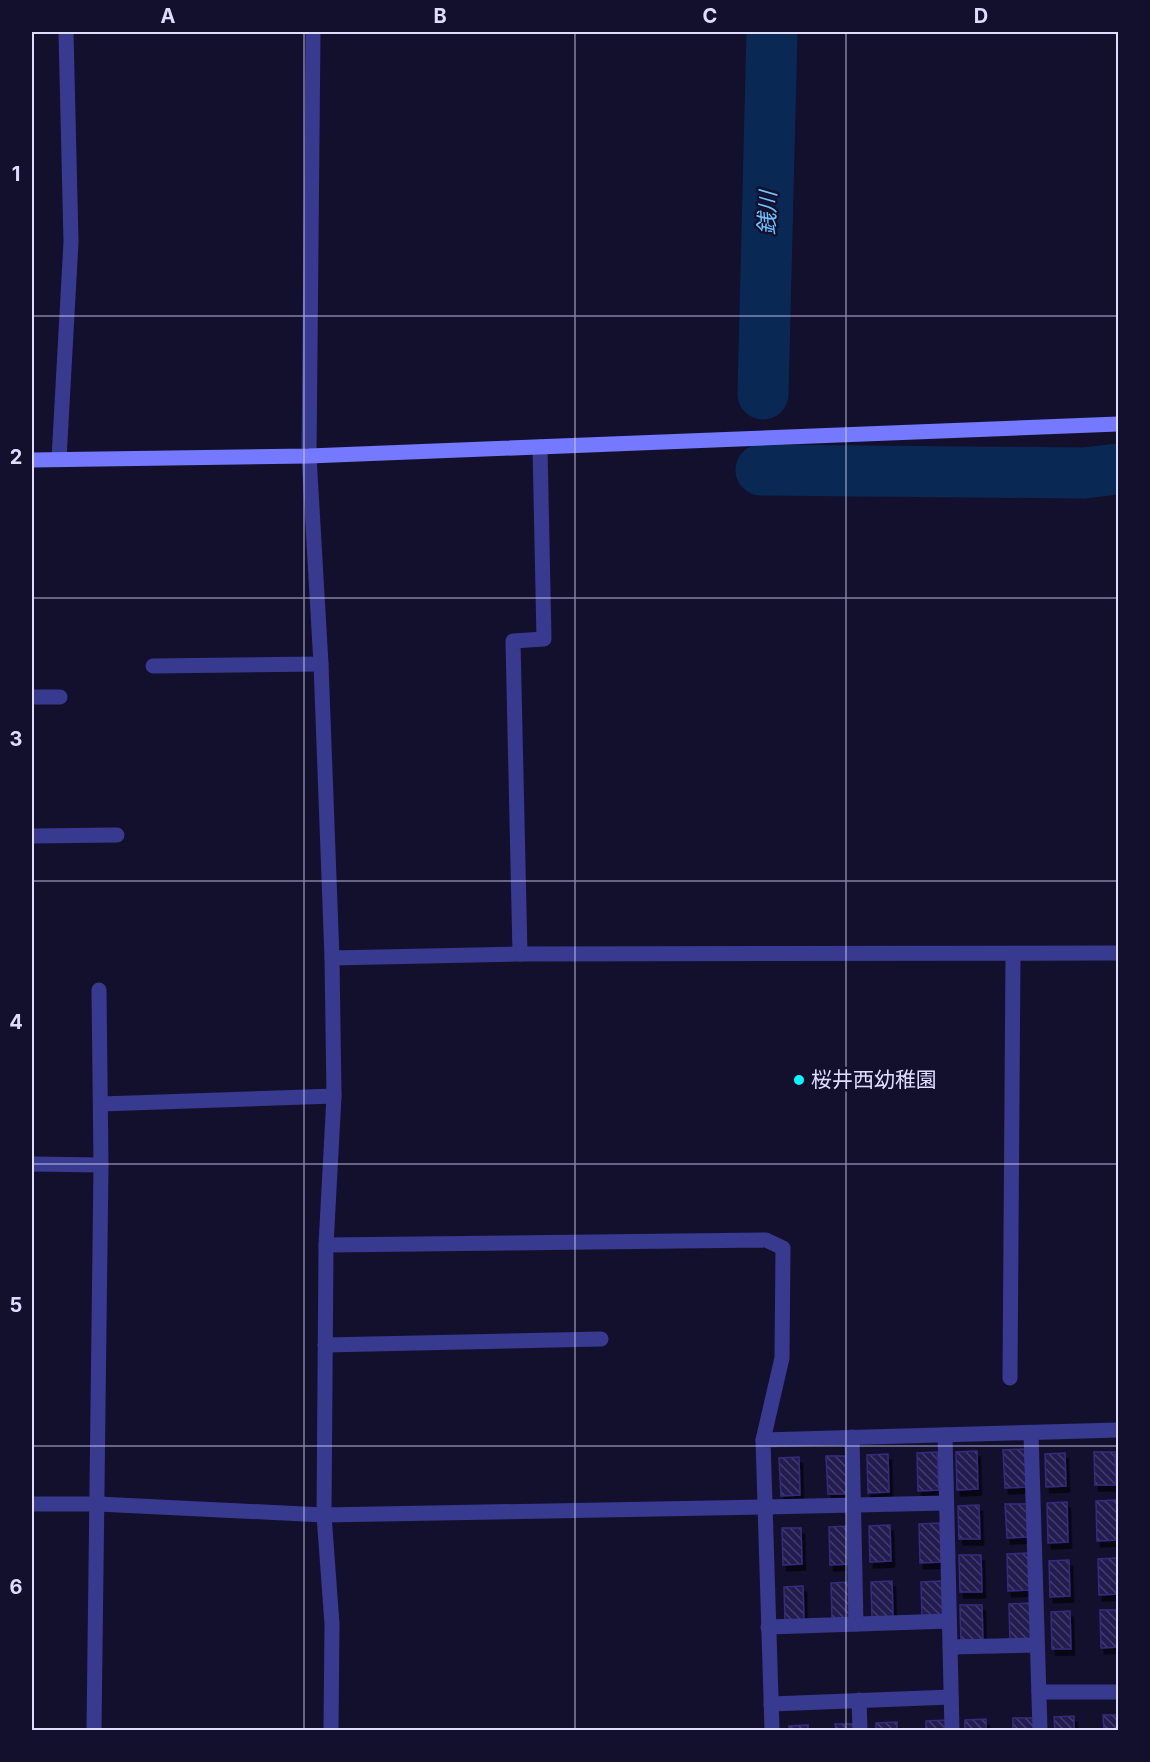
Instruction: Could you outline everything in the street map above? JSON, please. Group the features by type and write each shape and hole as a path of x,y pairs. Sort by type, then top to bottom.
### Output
{"street":[{"path":"59,459 71,242 66,32"},
{"path":"313,32 309,456 321,664 332,958 334,1096 326,1245 324,1515 332,1624 331,1731"},
{"path":"32,460 309,456 1119,424"},
{"path":"520,954 513,641 544,639 540,447"},
{"path":"153,666 321,664"},
{"path":"32,697 60,697"},
{"path":"32,836 117,835"},
{"path":"332,958 520,954 1119,953"},
{"path":"1010,1378 1013,954"},
{"path":"94,1731 101,1104 99,990"},
{"path":"101,1104 334,1096"},
{"path":"32,1164 100,1166"},
{"path":"326,1245 766,1240 783,1248 782,1358 763,1440 772,1731"},
{"path":"325,1345 601,1339"},
{"path":"763,1440 1119,1430"},
{"path":"1031,1433 1040,1731"},
{"path":"945,1435 952,1731"},
{"path":"852,1437 856,1624"},
{"path":"32,1504 98,1504 324,1515 946,1503"},
{"path":"768,1627 949,1621"},
{"path":"950,1647 1037,1645"},
{"path":"1039,1692 1119,1692"},
{"path":"771,1704 951,1697"},
{"path":"859,1700 860,1731"}],"building":[{"path":"1025,1449 1026,1487 1005,1488 1003,1450"},
{"path":"977,1451 978,1489 957,1490 956,1452"},
{"path":"937,1452 939,1490 918,1491 917,1453"},
{"path":"1094,1452 1115,1452 1116,1485 1095,1485"},
{"path":"1065,1453 1066,1486 1046,1487 1045,1454"},
{"path":"888,1454 889,1492 868,1493 867,1455"},
{"path":"826,1456 847,1456 848,1494 828,1494"},
{"path":"799,1457 800,1495 781,1496 779,1458"},
{"path":"1117,1500 1118,1540 1097,1541 1096,1501"},
{"path":"1067,1502 1068,1542 1048,1543 1047,1503"},
{"path":"1005,1504 1027,1504 1028,1537 1007,1538"},
{"path":"979,1505 980,1539 959,1539 958,1506"},
{"path":"940,1523 941,1562 920,1563 919,1524"},
{"path":"890,1525 891,1561 870,1562 869,1526"},
{"path":"850,1526 851,1564 830,1565 829,1527"},
{"path":"782,1528 801,1528 802,1564 783,1565"},
{"path":"1029,1553 1030,1590 1008,1591 1007,1554"},
{"path":"959,1555 981,1555 982,1592 960,1592"},
{"path":"1118,1558 1118,1594 1099,1595 1098,1559"},
{"path":"1069,1560 1070,1596 1050,1597 1049,1561"},
{"path":"892,1581 893,1617 872,1618 871,1582"},
{"path":"942,1581 943,1616 922,1616 921,1582"},
{"path":"852,1582 853,1618 832,1619 831,1583"},
{"path":"803,1586 804,1620 785,1621 784,1587"},
{"path":"1030,1603 1031,1641 1010,1642 1009,1604"},
{"path":"960,1605 982,1605 983,1643 961,1644"},
{"path":"1100,1610 1118,1610 1118,1647 1101,1648"},
{"path":"1070,1611 1071,1649 1052,1649 1051,1612"},
{"path":"1103,1715 1118,1715 1118,1730 1104,1730"},
{"path":"1074,1716 1074,1730 1055,1730 1054,1717"},
{"path":"1013,1718 1034,1718 1035,1730 1013,1730"},
{"path":"986,1719 986,1730 965,1730 965,1720"},
{"path":"947,1720 947,1730 926,1730 926,1721"},
{"path":"897,1722 897,1730 876,1730 876,1723"},
{"path":"835,1724 856,1724 857,1730 836,1730"},
{"path":"808,1725 808,1730 789,1730 789,1726"}],"waterway":[{"name":"銭川","path":"763,394 772,32"},
{"name":"銭川","path":"761,470 1084,473 1118,469"}],"place":[{"name":"桜井西幼稚園","path":"799,1080"}]}
